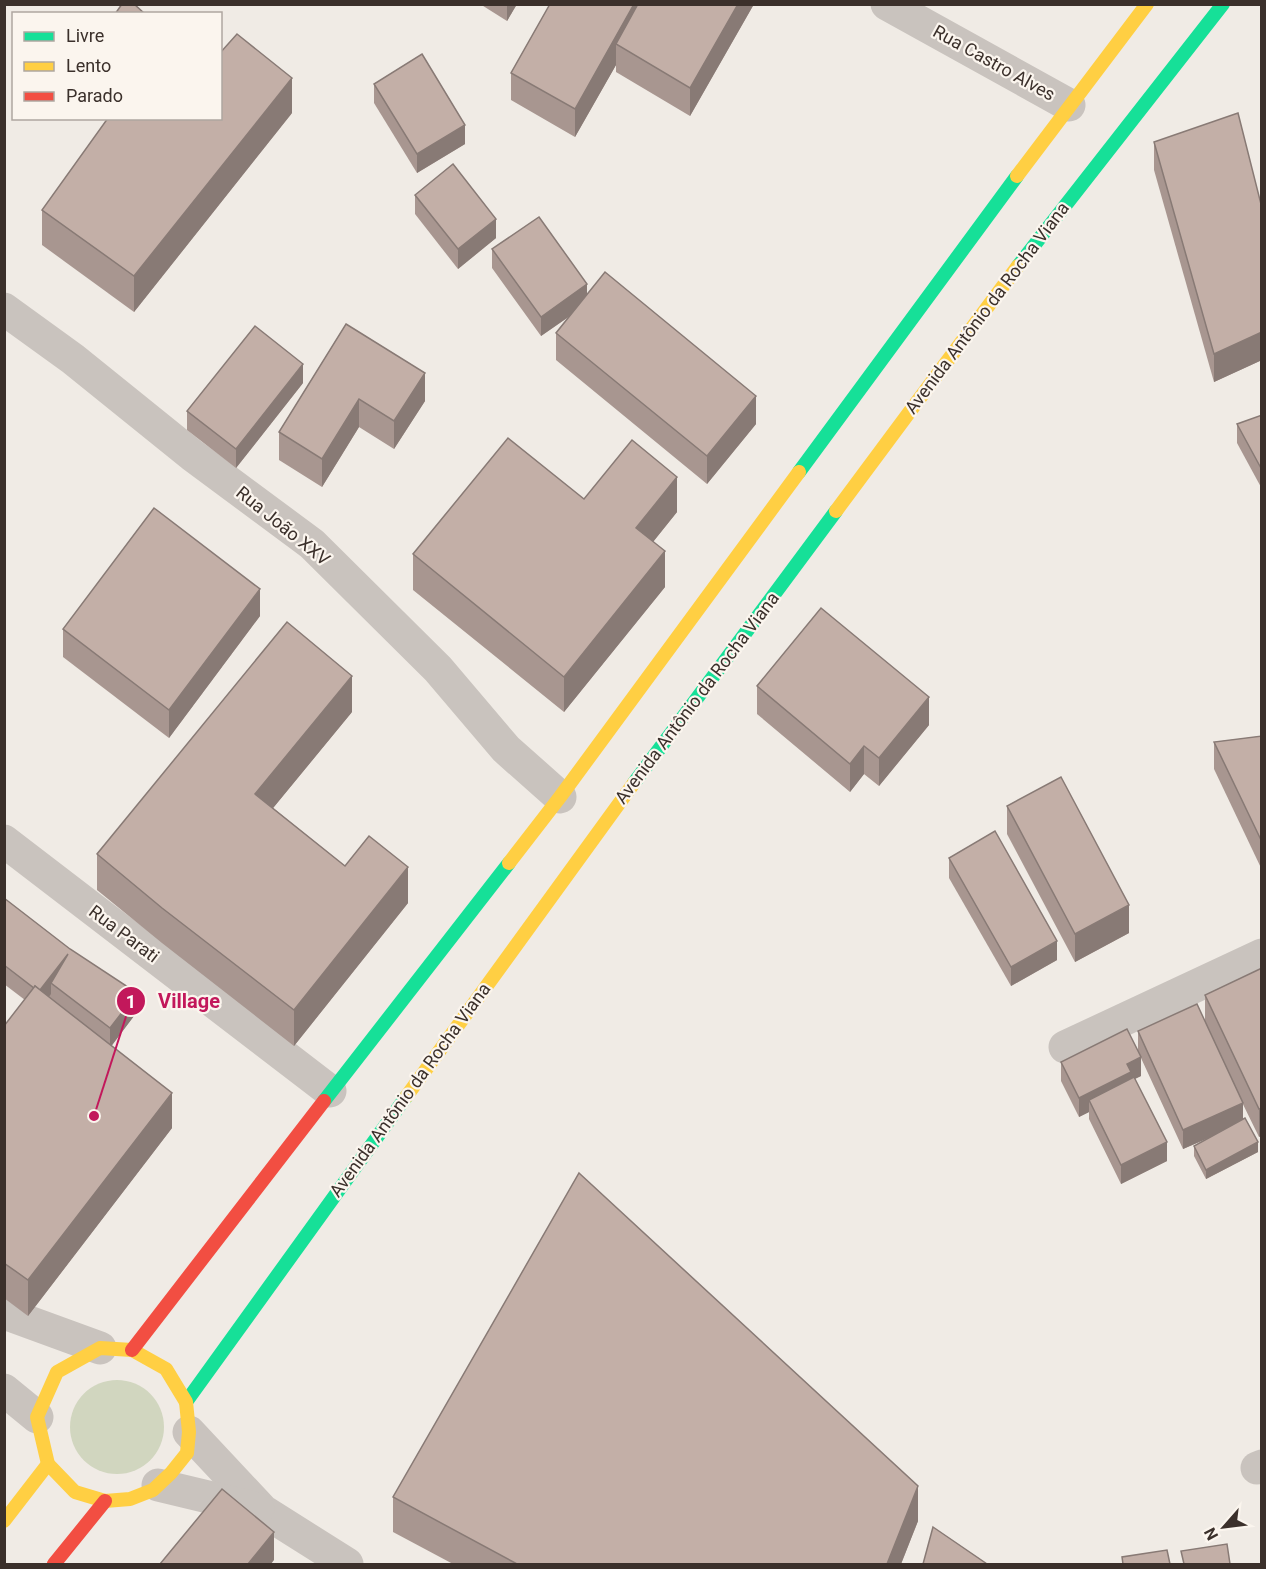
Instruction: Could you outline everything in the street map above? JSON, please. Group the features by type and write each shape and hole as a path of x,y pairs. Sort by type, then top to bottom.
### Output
{"main road":[{"path":"116,1349 166,1369 187,1417 187,1453 153,1490 130,1499 105,1501 75,1492 48,1464 37,1417 57,1372 116,1349 330,1091 560,797 1069,105 1148,4"},
{"name":"Avenida Antônio da Rocha Viana","path":"187,1417 583,851 1052,220 1223,4"},
{"path":"4,1521 48,1464"},
{"path":"54,1564 105,1501"}],"street":[{"name":"Rua Castro Alves","path":"887,4 1069,105"},
{"name":"Rua João XXV","path":"4,309 73,359 192,455 312,544 438,669 506,749 560,797"},
{"name":"Rua Parati","path":"4,841 330,1091"},
{"path":"1065,1047 1262,954"},
{"path":"4,1313 116,1349"},
{"path":"4,1390 37,1417"},
{"path":"187,1417 263,1511"},
{"path":"158,1485 263,1511 347,1564"}],"green space":[{"path":"117,1380 135,1384 150,1394 160,1409 164,1427 160,1445 150,1460 135,1470 117,1474 99,1470 84,1460 74,1445 70,1427 74,1409 84,1394 99,1384"}],"building":[{"path":"122,4 134,4 143,12 116,12"},
{"path":"550,4 634,4 575,109 511,73"},
{"path":"638,4 738,4 690,88 616,44"},
{"path":"237,34 292,78 134,276 42,210 107,120 222,120 222,51"},
{"path":"422,54 465,125 417,154 374,84"},
{"path":"1238,113 1262,208 1262,332 1214,354 1154,142"},
{"path":"453,164 496,219 458,249 415,195"},
{"path":"539,217 587,284 541,317 492,249"},
{"path":"605,272 756,396 707,456 556,333"},
{"path":"346,324 425,373 394,421 359,399 322,459 279,432"},
{"path":"255,326 303,364 236,449 187,411"},
{"path":"1262,415 1262,470 1237,424"},
{"path":"508,438 584,499 632,440 677,477 636,528 665,551 564,677 413,554"},
{"path":"154,508 260,589 169,710 63,629"},
{"path":"821,608 929,697 879,758 864,746 850,764 757,686"},
{"path":"287,622 352,676 255,794 345,866 369,836 408,867 294,1010 162,908 97,854"},
{"path":"1262,736 1262,842 1214,742"},
{"path":"1061,777 1129,905 1075,934 1007,806"},
{"path":"995,831 1057,941 1011,967 949,858"},
{"path":"4,898 70,949 137,993 110,1028 51,983 68,954 40,990 4,965"},
{"path":"1262,968 1262,1108 1259,1109 1205,995"},
{"path":"35,986 172,1093 28,1280 4,1263 4,1026"},
{"path":"1197,1004 1243,1103 1183,1130 1138,1031"},
{"path":"1127,1029 1141,1057 1127,1064 1131,1072 1079,1098 1061,1062"},
{"path":"1134,1077 1167,1142 1121,1165 1089,1100"},
{"path":"1245,1118 1258,1142 1206,1170 1194,1146"},
{"path":"579,1173 918,1486 887,1564 517,1564 393,1497"},
{"path":"222,1489 274,1532 248,1564 160,1564"},
{"path":"933,1527 987,1564 923,1564"},
{"path":"1227,1544 1230,1564 1184,1564 1181,1551"},
{"path":"1167,1550 1170,1564 1123,1564 1122,1557"}],"traffic: fast":[{"path":"1018,266 1223,4"},
{"path":"799,472 1017,176"},
{"path":"634,783 836,511"},
{"path":"324,1101 509,863"},
{"path":"186,1402 406,1097"}],"traffic: slow":[{"path":"1017,176 1147,4"},
{"path":"836,511 1018,266"},
{"path":"509,863 799,472"},
{"path":"406,1097 634,783"},
{"path":"100,1348 132,1350 166,1369 186,1402 189,1432 187,1453 153,1490 130,1499 105,1501 75,1492 48,1464 37,1417 57,1372 100,1348"},
{"path":"4,1521 48,1464"}],"traffic: jam":[{"path":"132,1350 324,1101"},
{"path":"54,1564 105,1501"}],"place":[{"name":"Village","path":"94,1116"}]}
